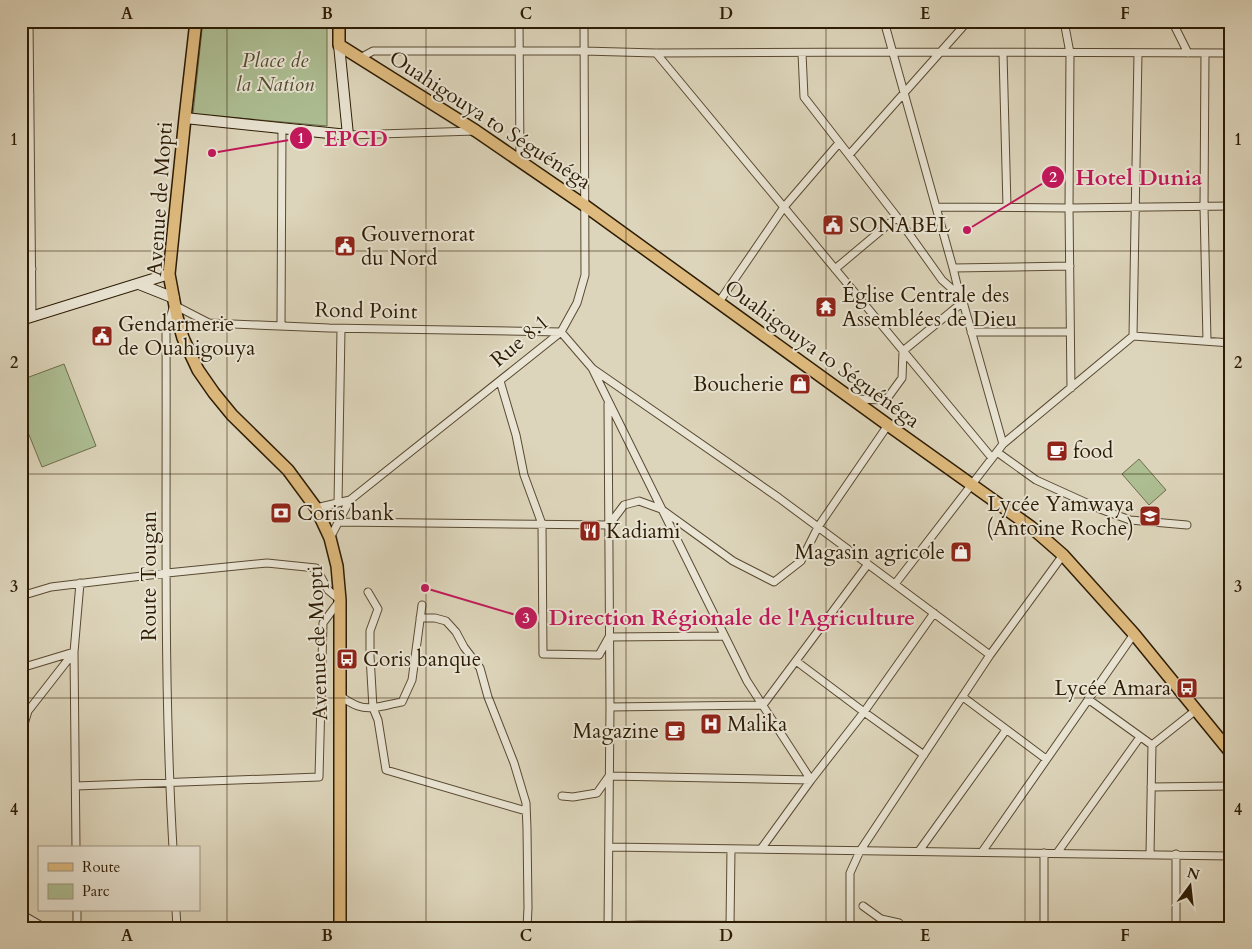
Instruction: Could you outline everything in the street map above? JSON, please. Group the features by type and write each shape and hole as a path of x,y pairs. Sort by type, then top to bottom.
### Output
{"main road":[{"name":"Avenue de Mopti","path":"196,21 169,274 174,302 184,338 198,370 232,415 288,470 316,508 330,538 337,566 340,600 340,928"},
{"path":"185,118 348,135 339,45 339,21"},
{"name":"Ouahigouya to Séguénéga","path":"339,45 476,131 584,205 971,485 1031,526 1063,555 1134,634 1231,753"},
{"path":"21,320 169,274"},
{"path":"139,284 174,302"}],"street":[{"path":"29,21 25,40 30,96 32,317"},
{"path":"519,21 520,161"},
{"name":"Rue 8.1","path":"330,538 350,500 561,332 577,303 585,275 584,21"},
{"path":"884,21 1003,444"},
{"path":"849,155 968,21"},
{"path":"1064,21 1070,53 1071,388"},
{"path":"1172,21 1188,53"},
{"path":"360,58 373,51 1231,53"},
{"path":"1003,52 1007,207"},
{"path":"656,53 992,458"},
{"path":"802,53 804,96 897,217 942,280 961,299"},
{"path":"1133,336 1138,53"},
{"path":"1204,53 1206,341"},
{"path":"21,96 30,96"},
{"path":"281,326 282,128"},
{"path":"348,135 476,131"},
{"path":"719,302 784,207 839,142"},
{"path":"21,155 30,155"},
{"path":"936,207 1231,206"},
{"path":"21,213 31,213"},
{"path":"835,269 897,217"},
{"path":"953,268 1070,266"},
{"path":"21,269 32,269"},
{"path":"852,399 886,400 902,378 903,351 961,299"},
{"name":"Rond Point","path":"174,302 209,323 341,329 561,332"},
{"name":"Route Tougan","path":"173,846 166,695 166,332 174,302"},
{"path":"338,503 341,329"},
{"path":"561,332 592,368 818,527 990,655"},
{"path":"971,332 1070,332"},
{"path":"895,584 1003,444 1133,336 1231,343"},
{"path":"592,368 747,682 811,780"},
{"path":"500,381 516,435 524,474 542,524 543,654 599,655 609,637"},
{"path":"608,401 610,707 608,927 1091,928"},
{"path":"609,525 624,505 639,501 661,509 733,561 774,582 801,561 818,527 888,425"},
{"path":"997,452 1036,480 1100,509 1130,520 1187,525"},
{"name":"Rue 8.1","path":"316,508 350,500"},
{"path":"338,522 609,525"},
{"path":"850,927 850,873 860,851 990,655 1063,555"},
{"path":"21,596 51,587 80,583 266,563 316,568 328,590 340,600 324,623 319,777 76,786"},
{"path":"762,705 868,564"},
{"path":"76,846 74,652 80,583"},
{"path":"368,592 378,609 370,631 373,708 378,720 386,770 526,811"},
{"path":"340,696 356,706 364,708 402,702 412,680 422,606"},
{"path":"761,849 864,712 934,613"},
{"path":"420,618 435,618 446,621 456,632 464,647 480,668 488,697 514,763 526,803 528,829 527,928"},
{"path":"982,852 1134,634"},
{"path":"609,637 724,636"},
{"path":"21,668 74,652"},
{"path":"21,734 28,711 74,652"},
{"path":"796,661 924,755"},
{"path":"963,697 1046,760"},
{"path":"1088,699 1152,745"},
{"path":"610,707 762,705"},
{"path":"1152,745 1196,710"},
{"path":"919,851 1006,730"},
{"path":"1058,853 1140,737"},
{"path":"1150,854 1152,745"},
{"path":"610,776 811,780"},
{"path":"562,796 573,797 597,793 610,776"},
{"path":"1151,787 1231,786"},
{"path":"609,847 1231,856"},
{"path":"730,926 731,849"},
{"path":"1044,853 1044,927"},
{"path":"1176,854 1176,928"},
{"path":"863,906 881,919 915,927"},
{"path":"77,912 77,928"},
{"path":"176,912 177,928"},
{"path":"21,914 45,928"}],"green space":[{"name":"Place de la Nation","path":"203,21 327,21 327,126 193,114"},
{"path":"64,364 96,446 42,467 21,415 21,380"},
{"path":"1139,459 1166,490 1149,505 1122,474"}],"place":[{"name":"EPCD","path":"212,153"},
{"name":"SONABEL","path":"833,225"},
{"name":"Hotel Dunia","path":"967,230"},
{"name":"Gouvernorat du Nord","path":"345,246"},
{"name":"Église Centrale des Assemblées de Dieu","path":"826,307"},
{"name":"Gendarmerie de Ouahigouya","path":"102,336"},
{"name":"Boucherie","path":"800,384"},
{"name":"food","path":"1057,451"},
{"name":"Coris bank","path":"281,513"},
{"name":"Lycée Yamwaya (Antoine Roche)","path":"1150,516"},
{"name":"Kadiami","path":"590,531"},
{"name":"Magasin agricole","path":"961,552"},
{"name":"Direction Régionale de l'Agriculture","path":"425,588"},
{"name":"Coris banque","path":"347,659"},
{"name":"Lycée Amara","path":"1187,688"},
{"name":"Malika","path":"711,724"},
{"name":"Magazine","path":"675,731"}]}
